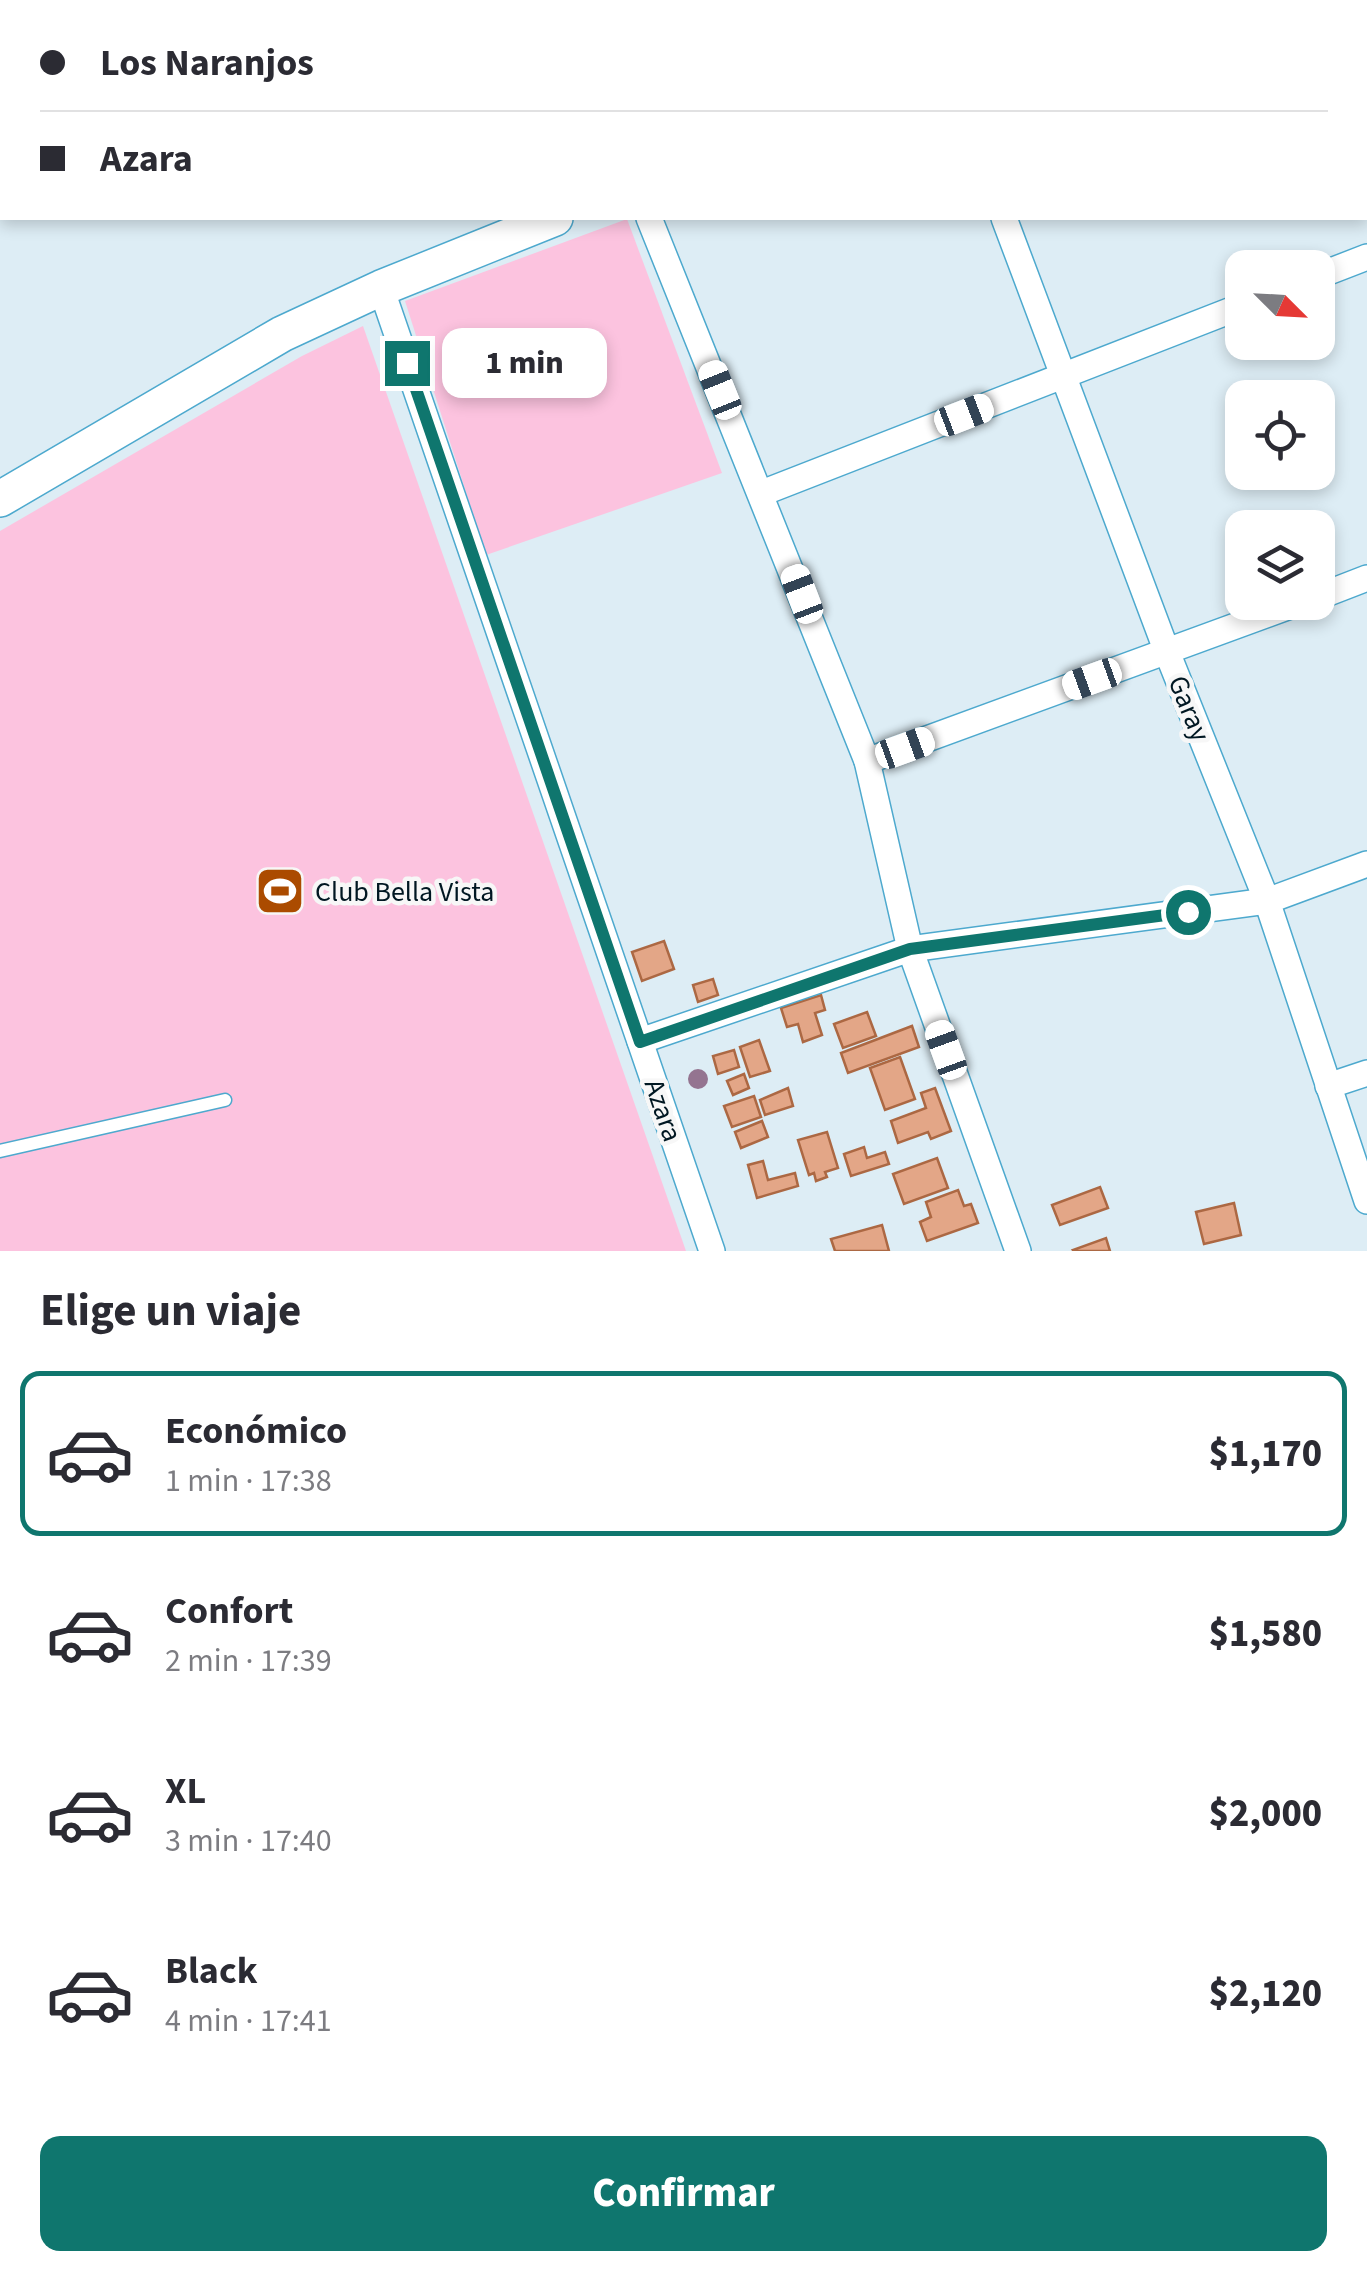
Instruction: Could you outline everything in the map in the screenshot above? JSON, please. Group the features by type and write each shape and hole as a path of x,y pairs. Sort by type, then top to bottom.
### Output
{"main road":[{"path":"0,499 282,334 382,288 551,220"}],"street":[{"path":"650,220 867,762 910,949 1018,1251"},
{"name":"Garay","path":"1005,220 1267,902 1367,1202"},
{"path":"1335,269 1367,257"},
{"name":"Azara","path":"382,288 712,1251"},
{"path":"762,493 1225,313"},
{"path":"1335,590 1367,578"},
{"path":"867,762 1254,620"},
{"path":"640,1042 910,949 1267,902 1367,864"},
{"path":"1328,1086 1367,1074"}],"lane":[{"path":"0,1150 225,1100"}],"shaded area":[{"path":"627,220 722,473 486,555 405,301"},
{"name":"Club Bella Vista","path":"363,326 686,1251 0,1251 0,531 302,356"}],"building":[{"path":"664,941 674,969 642,981 632,952"},
{"path":"713,979 718,995 698,1002 693,985"},
{"path":"821,995 825,1010 815,1013 822,1035 803,1042 798,1024 787,1027 781,1008"},
{"path":"867,1012 876,1036 843,1048 834,1024"},
{"path":"912,1026 919,1047 848,1073 841,1053"},
{"path":"759,1040 770,1071 750,1077 740,1047"},
{"path":"734,1050 739,1067 718,1074 713,1056"},
{"path":"900,1057 915,1099 885,1110 870,1068"},
{"path":"744,1074 749,1088 733,1095 727,1081"},
{"path":"788,1088 793,1106 765,1115 760,1100"},
{"path":"935,1088 951,1131 931,1139 928,1132 898,1143 891,1121 926,1108 921,1093"},
{"path":"754,1096 761,1117 732,1127 724,1106"},
{"path":"762,1121 768,1137 741,1148 735,1132"},
{"path":"827,1132 838,1168 825,1172 827,1177 816,1181 814,1173 809,1175 798,1140"},
{"path":"864,1147 867,1158 885,1152 889,1164 851,1176 844,1154"},
{"path":"937,1158 948,1188 904,1204 893,1174"},
{"path":"763,1161 768,1180 795,1173 798,1186 757,1198 748,1165"},
{"path":"1100,1187 1108,1208 1060,1225 1052,1205"},
{"path":"958,1190 964,1206 971,1204 978,1223 927,1241 920,1222 931,1217 926,1202"},
{"path":"1234,1203 1241,1235 1204,1244 1196,1212"},
{"path":"882,1225 889,1251 835,1251 831,1239"},
{"path":"1106,1238 1110,1251 1073,1250"}],"place":[{"name":"Club Bella Vista","path":"280,891"}],"route":[{"path":"407,363 640,1042 910,949 1188,912"}]}
